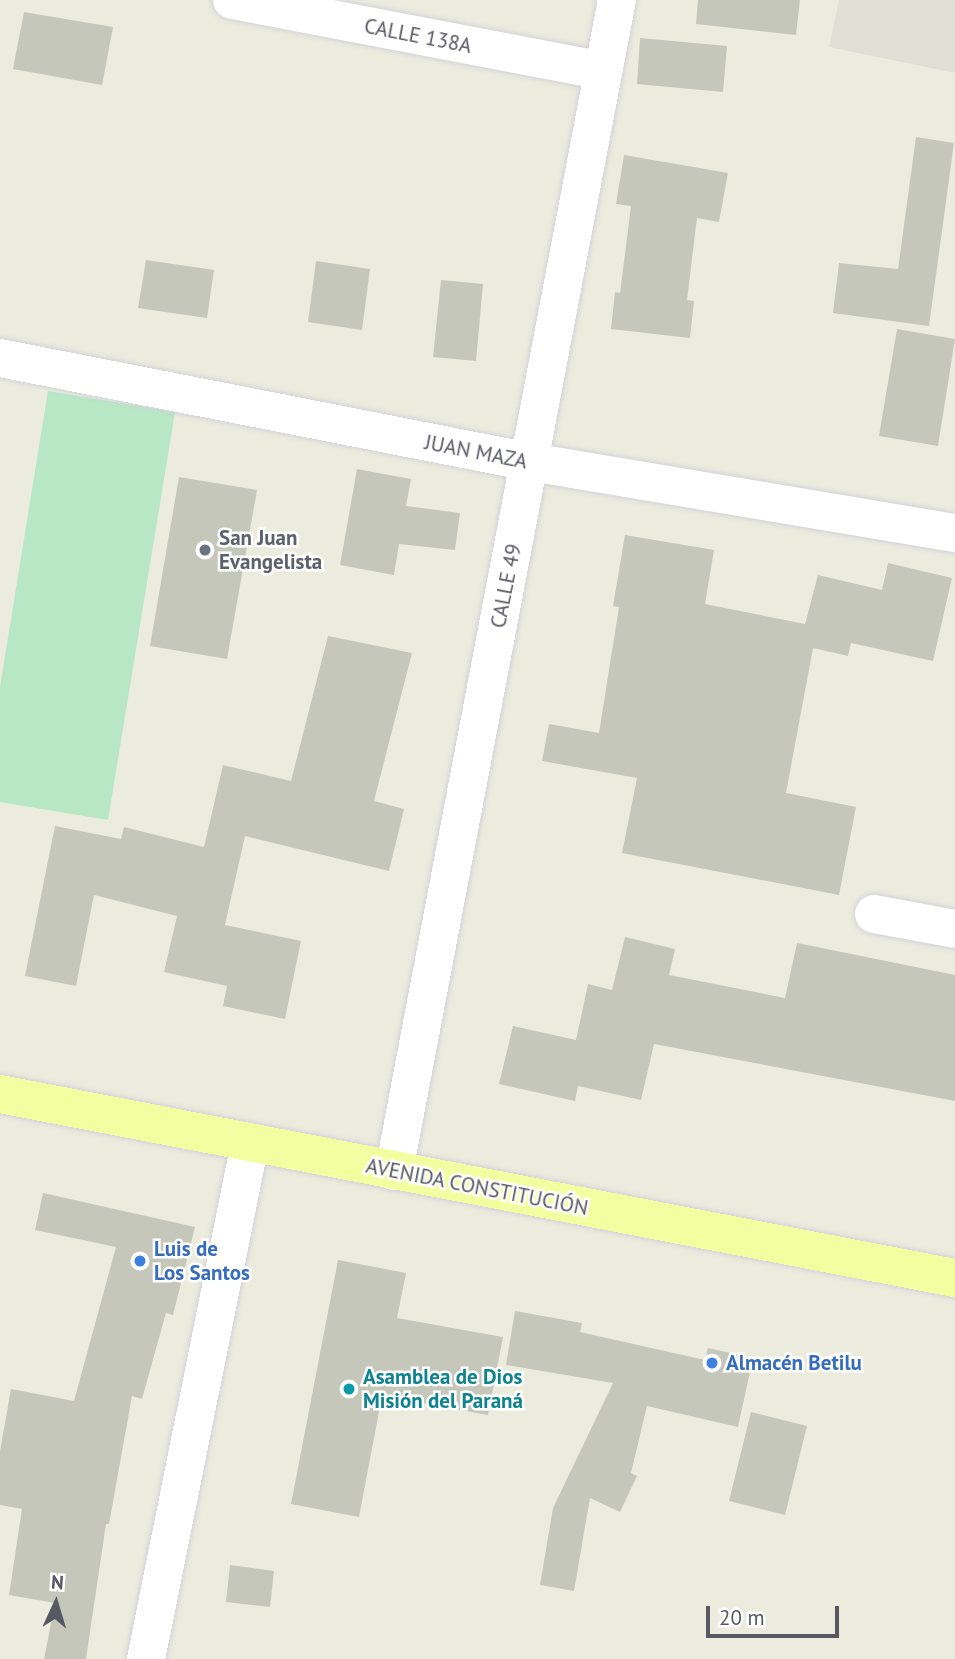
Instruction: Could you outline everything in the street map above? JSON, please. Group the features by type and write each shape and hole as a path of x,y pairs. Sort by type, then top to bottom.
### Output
{"main road":[{"name":"AVENIDA CONSTITUCIÓN","path":"0,1094 955,1278"}],"street":[{"name":"CALLE 138A","path":"232,0 603,71"},
{"name":"CALLE 49","path":"394,1171 617,0"},
{"name":"JUAN MAZA","path":"0,358 530,462 955,533"},
{"path":"874,914 955,929"},
{"path":"146,1659 250,1143"}],"shaded area":[{"path":"839,0 955,0 955,73 829,47"}],"green space":[{"path":"48,391 175,412 108,820 0,802 0,687"}],"building":[{"path":"698,0 800,0 796,35 696,24"},
{"path":"24,12 113,27 102,85 13,69"},
{"path":"640,38 727,46 723,92 637,84"},
{"path":"916,137 954,143 929,326 833,313 839,263 898,269"},
{"path":"624,155 728,173 719,222 697,218 687,300 694,301 690,338 611,329 615,292 620,293 631,206 616,204"},
{"path":"146,260 214,270 207,318 138,308"},
{"path":"316,261 370,269 362,330 308,322"},
{"path":"441,280 483,284 476,361 433,357"},
{"path":"897,329 955,339 938,446 879,436"},
{"path":"357,469 411,479 406,506 460,513 455,550 399,544 394,575 340,565"},
{"path":"179,477 257,490 227,659 150,646"},
{"path":"625,535 714,550 705,604 805,624 818,575 882,590 888,563 952,578 933,661 851,643 848,656 813,648 786,793 856,807 839,895 622,853 637,778 542,761 549,724 599,733 619,607 613,606"},
{"path":"328,636 412,653 374,801 404,809 389,871 245,836 225,925 301,941 285,1019 223,1006 227,986 164,972 177,916 94,895 76,986 25,976 55,826 121,839 124,827 204,847 223,765 291,781"},
{"path":"625,937 675,949 669,975 785,998 797,943 955,975 955,1101 654,1044 641,1100 578,1086 575,1101 499,1084 513,1026 576,1040 588,984 612,990"},
{"path":"43,1193 195,1227 173,1315 166,1313 142,1399 132,1396 109,1524 106,1524 86,1659 44,1659 55,1603 9,1595 22,1509 0,1505 0,1451 11,1389 74,1401 116,1247 35,1230"},
{"name":"Asamblea de Dios Misión del Paraná","path":"338,1260 406,1273 397,1318 503,1337 488,1415 382,1396 359,1517 291,1504"},
{"path":"515,1311 582,1323 580,1332 705,1360 708,1348 753,1358 738,1427 647,1406 631,1473 637,1476 620,1512 590,1498 574,1591 540,1585 553,1508 613,1383 506,1365"},
{"path":"751,1412 807,1426 785,1515 729,1501"},
{"path":"230,1565 274,1571 270,1607 226,1602"}],"place":[{"name":"San Juan Evangelista","path":"205,550"},
{"name":"Luis de Los Santos","path":"140,1261"},
{"name":"Almacén Betilu","path":"712,1363"},
{"name":"Asamblea de Dios Misión del Paraná","path":"349,1389"}]}
